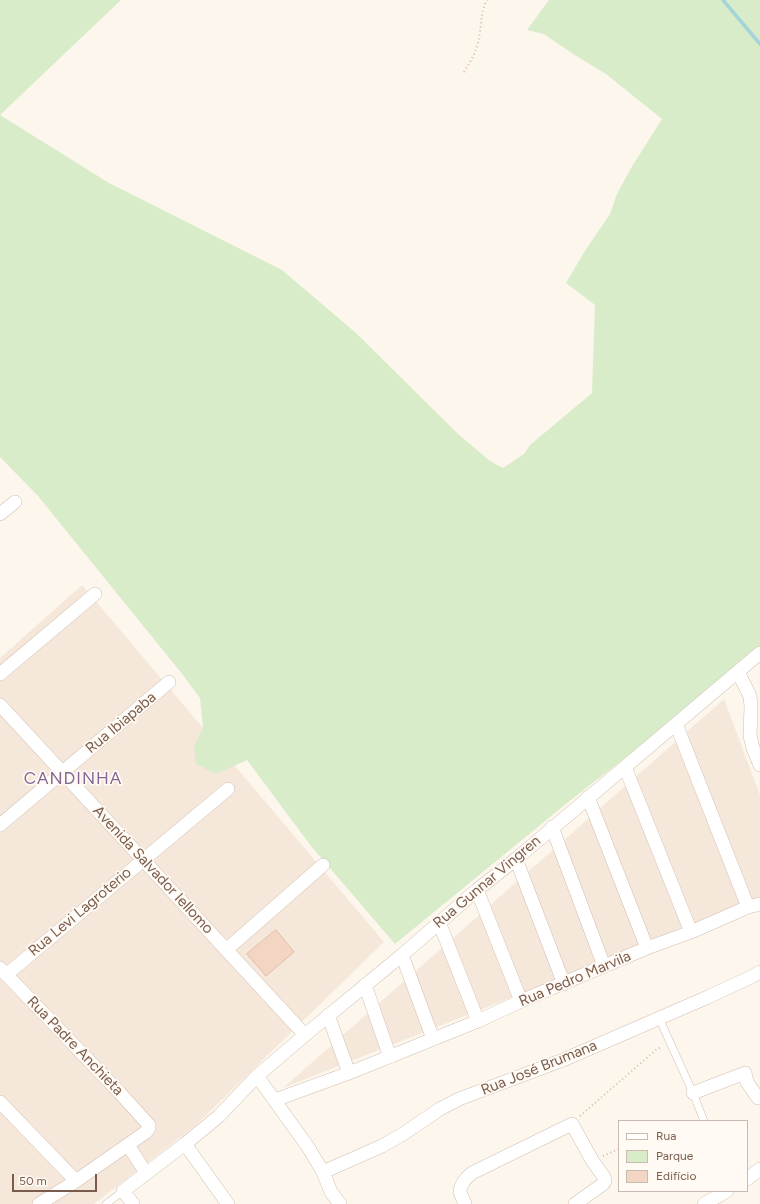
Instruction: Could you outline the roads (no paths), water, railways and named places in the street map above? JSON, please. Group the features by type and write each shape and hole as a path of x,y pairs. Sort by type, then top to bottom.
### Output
{"street":[{"path":"0,514 15,502"},
{"path":"0,674 94,594"},
{"name":"Rua Gunnar Vingren","path":"123,1190 185,1144 219,1116 257,1076 328,1015 402,955 439,922 760,653"},
{"path":"738,672 750,696 752,706 750,736 760,765"},
{"name":"Rua Ibiapaba","path":"0,825 170,682"},
{"name":"Avenida Salvador Iellomo","path":"0,706 305,1035"},
{"path":"676,724 754,905"},
{"path":"625,767 691,932"},
{"name":"Rua Levi Lagroterio","path":"3,971 143,860 228,789"},
{"path":"588,797 647,948"},
{"path":"552,827 604,966"},
{"path":"516,859 564,984"},
{"path":"226,950 323,865"},
{"path":"477,890 521,1001"},
{"name":"Rua Pedro Marvila","path":"275,1100 390,1057 478,1021 521,1001 647,948 691,932 754,905"},
{"path":"439,922 478,1021"},
{"path":"402,955 434,1039"},
{"name":"Rua Padre Anchieta","path":"3,971 149,1125 146,1132 128,1145"},
{"name":"Rua José Brumana","path":"323,1172 382,1146 440,1109 460,1099 563,1060 715,994 760,972"},
{"path":"365,986 390,1057"},
{"path":"328,1015 349,1073"},
{"path":"693,1092 745,1073 747,1082 758,1098 760,1098"},
{"path":"257,1076 308,1147 323,1172 331,1192 340,1204"},
{"path":"0,1102 76,1181"},
{"path":"465,1204 460,1192 464,1181 472,1173 572,1124 605,1181 603,1184 574,1204"},
{"path":"185,1144 228,1204"},
{"path":"39,1204 76,1181 128,1145 146,1173"},
{"path":"748,1178 760,1170"},
{"path":"123,1190 133,1204"},
{"path":"707,1203 725,1192"}],"lane":[{"path":"659,1018 693,1092 704,1120"},
{"path":"106,1204 123,1190"}],"waterway":[{"path":"723,0 760,44"}],"district":[{"name":"CANDINHA","path":"73,779"}]}
